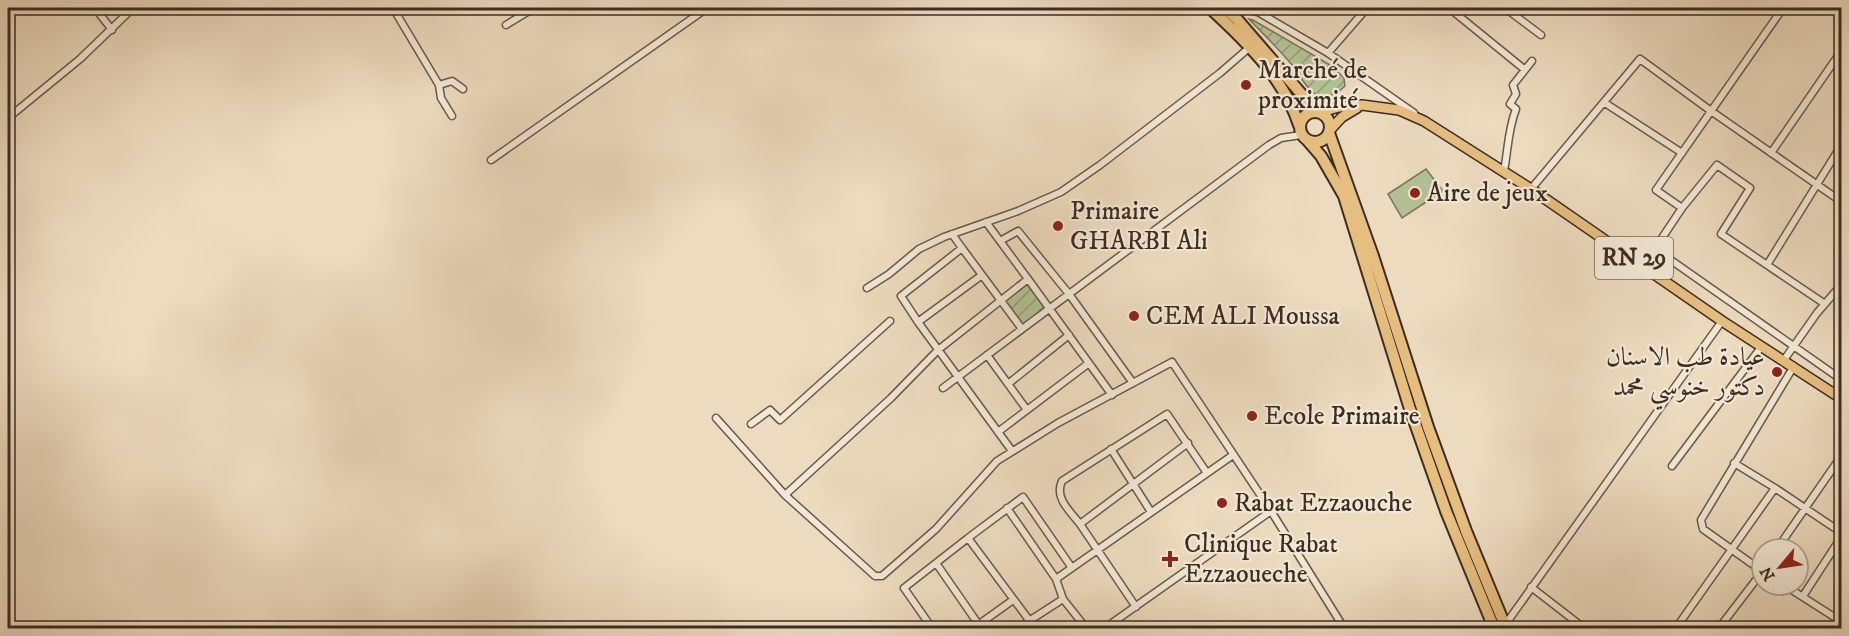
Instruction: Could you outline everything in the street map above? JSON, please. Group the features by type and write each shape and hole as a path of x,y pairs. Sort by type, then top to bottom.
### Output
{"highway":[{"path":"1210,8 1250,47 1280,84 1303,134 1326,165 1344,196 1421,441 1457,539 1494,628"},
{"path":"1225,8 1318,112 1328,119 1329,132 1373,256 1428,427 1466,531 1505,627"},
{"path":"1303,134 1307,113 1318,112"},
{"path":"1303,134 1313,142 1322,140 1329,132"}],"main road":[{"path":"1318,112 1362,105"},
{"path":"1329,132 1347,113 1362,105"},
{"name":"RN 29","path":"1362,105 1399,111 1424,121 1504,171 1644,265 1722,321 1842,399"}],"street":[{"path":"97,8 112,30"},
{"path":"8,118 80,59 133,8"},
{"path":"393,8 439,85 441,98 452,116"},
{"path":"506,25 534,8"},
{"path":"492,160 707,8"},
{"path":"1241,8 1258,12 1328,52 1424,121"},
{"path":"1328,52 1367,8"},
{"path":"1449,8 1524,69"},
{"path":"1505,8 1541,35"},
{"path":"1682,208 1656,190 1783,8"},
{"path":"867,288 889,274 919,249 1061,192 1220,73 1250,47"},
{"path":"1771,153 1842,50"},
{"path":"1531,189 1640,59 1842,202"},
{"path":"1504,171 1509,146 1509,126 1516,109 1510,104 1516,94 1513,85 1532,61"},
{"path":"439,85 452,81 463,89"},
{"path":"1605,103 1682,153"},
{"path":"943,388 1269,145 1281,138 1303,134"},
{"path":"1767,265 1842,144"},
{"path":"1644,265 1682,208 1717,165 1750,188 1721,234 1825,304"},
{"path":"986,222 1112,395"},
{"path":"1000,241 1018,231 1069,294 1133,383"},
{"path":"952,234 1022,329"},
{"path":"962,248 901,296 957,378 1012,451"},
{"path":"1655,249 1842,380"},
{"path":"918,322 982,276"},
{"path":"785,495 891,398 938,350 1028,279"},
{"path":"1784,360 1842,284"},
{"path":"751,424 770,410 780,420 890,321"},
{"path":"1505,627 1531,587 1722,321"},
{"path":"1008,384 1068,335"},
{"path":"1672,466 1762,346"},
{"path":"987,355 1027,410"},
{"path":"716,418 785,495 875,576 882,576 936,529 997,461 1041,432 1172,362 1271,511 1344,628"},
{"path":"998,432 1089,363"},
{"path":"1750,563 1703,529 1701,520 1794,366"},
{"path":"1136,607 1059,496 1062,481 1167,414 1207,473"},
{"path":"1080,524 1188,443"},
{"path":"1112,449 1151,512"},
{"path":"1056,579 1233,455"},
{"path":"1785,537 1842,455"},
{"path":"1734,463 1775,488 1842,535 1810,585"},
{"path":"1676,628 1775,488"},
{"path":"932,628 904,588 1023,497 1072,568"},
{"path":"1007,508 1056,579 1063,599 1086,628"},
{"path":"1105,628 1271,511"},
{"path":"968,538 1035,628"},
{"path":"936,563 979,627 1013,600"},
{"path":"1531,587 1584,628"},
{"path":"1719,628 1750,588"},
{"path":"1804,597 1842,622"},
{"path":"1018,628 1063,599"}],"green space":[{"path":"1249,19 1332,66 1344,78 1345,86 1336,94 1327,97 1314,93 1287,59"},
{"name":"Aire de jeux","path":"1426,169 1443,191 1402,218 1388,194"},
{"path":"1027,283 1046,308 1022,326 1004,302"}],"place":[{"name":"Marché de proximité","path":"1246,85"},
{"name":"Aire de jeux","path":"1415,193"},
{"name":"Primaire GHARBI Ali","path":"1058,226"},
{"name":"CEM ALI Moussa","path":"1134,316"},
{"name":"عيادة طب الاسنان دكتور خنوسي محمد","path":"1777,372"},
{"name":"Ecole Primaire","path":"1252,416"},
{"name":"Rabat Ezzaouche","path":"1222,503"},
{"name":"Clinique Rabat Ezzaoueche","path":"1170,559"}]}
